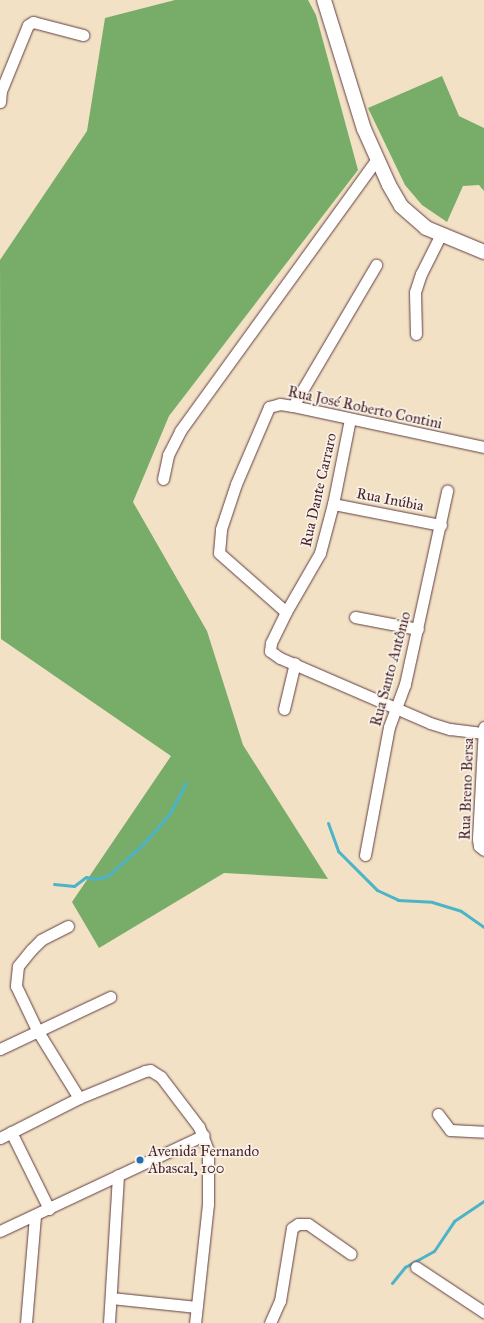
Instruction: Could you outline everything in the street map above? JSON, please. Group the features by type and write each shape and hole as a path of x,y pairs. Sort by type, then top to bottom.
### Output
{"street":[{"path":"324,0 364,129 376,160 401,206 426,228 440,236 484,252"},
{"path":"0,97 28,25 33,22 83,35"},
{"path":"163,479 168,455 180,431 376,160"},
{"path":"416,334 415,292 421,274 440,236"},
{"path":"293,406 376,265"},
{"name":"Rua José Roberto Contini","path":"286,612 220,556 219,546 221,529 236,484 265,411 272,405 293,406 350,420 484,447"},
{"name":"Rua Dante Carraro","path":"295,663 270,651 271,643 286,612 315,564 333,504 350,420"},
{"name":"Rua Santo Antônio","path":"365,855 389,728 398,709 418,629 447,492"},
{"name":"Rua Inúbia","path":"333,504 441,525"},
{"path":"355,617 418,629"},
{"path":"284,709 295,663 442,727 484,733"},
{"name":"Rua Breno Bersa","path":"484,727 478,839 479,846 484,850"},
{"path":"68,926 41,940 18,966 15,975 16,986 38,1030 79,1098"},
{"path":"0,1049 110,997"},
{"path":"0,1138 79,1098 150,1070 161,1077 204,1135 210,1171 195,1323"},
{"path":"438,1114 450,1130 484,1132"},
{"path":"11,1132 49,1209"},
{"path":"0,1231 204,1135"},
{"path":"109,1323 112,1298 118,1175"},
{"path":"26,1323 35,1215"},
{"path":"270,1323 280,1301 292,1228 298,1224 308,1224 351,1254"},
{"path":"416,1267 484,1312"},
{"path":"112,1298 197,1307"}],"green space":[{"path":"175,0 308,0 316,15 358,170 169,416 133,502 207,631 243,745 328,879 224,873 99,948 72,902 171,756 1,639 0,260 87,131 105,18"},
{"path":"442,76 459,116 484,128 484,191 479,185 463,186 447,222 422,205 405,185 368,108"}],"waterway":[{"path":"54,884 74,886 86,877 94,879 108,876 146,841 170,813 186,783"},
{"path":"328,823 338,851 377,890 398,900 432,902 461,911 484,927"},
{"path":"392,1283 405,1267 434,1251 454,1221 484,1201"}],"place":[{"name":"Avenida Fernando Abascal, 100","path":"140,1160"}]}
